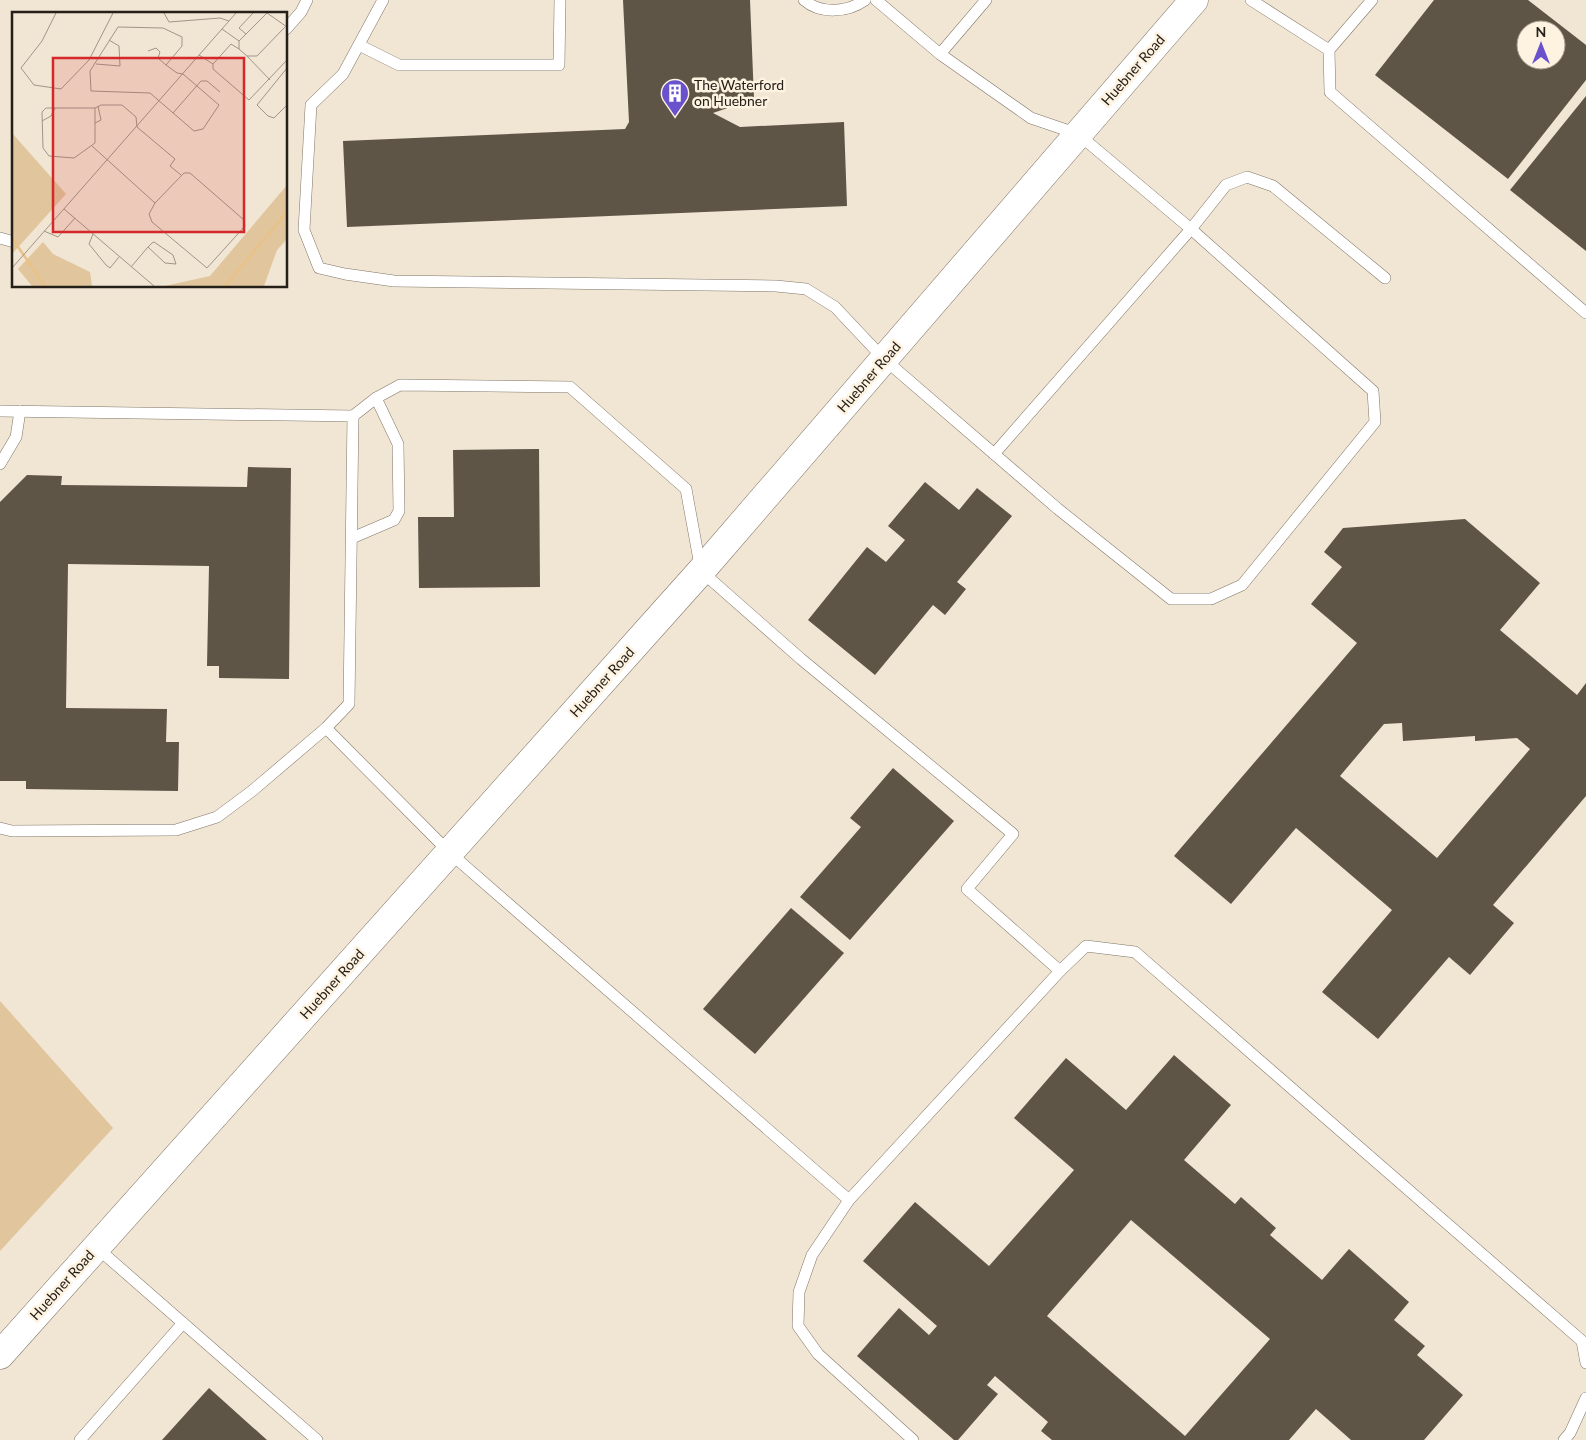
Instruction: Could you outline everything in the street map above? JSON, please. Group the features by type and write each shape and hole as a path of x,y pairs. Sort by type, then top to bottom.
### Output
{"main road":[{"name":"Huebner Road","path":"0,1355 701,571 1194,0"}],"lane":[{"path":"288,27 301,12 307,0"},
{"path":"383,0 343,74 311,105 304,230 319,268 394,281 776,286 806,289 835,307 884,359 1058,509 1171,599 1211,599 1242,585 1375,422 1374,391 1191,229 1078,134 1031,118 940,54 876,0"},
{"path":"359,45 399,65 559,65 560,0"},
{"path":"804,0 823,9 840,10 857,6 865,0"},
{"path":"940,54 986,0"},
{"path":"1251,0 1329,50"},
{"path":"1372,0 1329,50 1330,92 1586,312"},
{"path":"994,454 1191,229 1226,185 1247,177 1273,186 1385,278"},
{"path":"0,411 352,416 376,398 400,384 570,386 686,489 701,571 801,659 1013,834 967,889 1060,971"},
{"path":"352,538 394,520 399,511 398,444 395,434 376,398"},
{"path":"0,464 16,437 20,411"},
{"path":"0,828 12,831 176,830 217,817 252,791 326,728 349,704 352,416"},
{"path":"326,728 450,853 849,1200"},
{"path":"913,1440 818,1354 798,1326 799,1292 812,1255 849,1200 1060,971 1086,946 1134,952 1582,1341 1586,1363"},
{"path":"96,1247 317,1440"},
{"path":"80,1440 183,1323"},
{"path":"1564,1440 1570,1433 1586,1398"}],"shaded area":[{"path":"0,1001 113,1128 0,1251"}],"building":[{"name":"The Waterford on Huebner","path":"623,0 750,0 754,99 713,113 740,127 844,122 847,206 347,227 343,141 625,129 629,122"},
{"path":"1434,0 1528,0 1554,20 1516,20 1516,70 1566,70 1566,29 1586,45 1586,80 1508,179 1375,75"},
{"path":"1586,96 1586,251 1510,190"},
{"path":"539,449 540,587 419,588 418,517 454,517 453,450"},
{"path":"248,467 291,468 289,679 219,678 219,666 207,666 209,566 68,564 66,708 167,709 166,742 179,742 178,791 26,789 26,781 0,781 0,502 27,475 62,476 61,485 247,487"},
{"path":"925,482 959,510 977,488 1012,516 957,582 966,589 945,615 933,605 875,675 808,620 867,547 886,562 905,540 888,526"},
{"path":"1465,519 1540,583 1500,630 1577,695 1586,683 1586,796 1493,905 1514,923 1470,975 1449,957 1378,1039 1322,992 1392,910 1296,828 1231,904 1174,856 1357,643 1311,604 1342,567 1324,552 1343,528","holes":["1402,723 1403,741 1475,736 1475,741 1517,738 1530,749 1437,858 1340,776 1384,724"]},
{"path":"893,768 954,821 850,940 800,897 861,827 850,818"},
{"path":"791,908 844,953 755,1054 703,1009"},
{"path":"1174,1055 1231,1105 1184,1160 1235,1204 1241,1197 1276,1228 1270,1235 1322,1280 1349,1249 1409,1302 1394,1320 1425,1346 1417,1355 1463,1395 1424,1440 1351,1440 1316,1409 1289,1440 1052,1440 1041,1431 1048,1422 995,1376 987,1385 998,1394 958,1440 954,1440 857,1356 899,1308 929,1335 937,1326 863,1261 915,1202 989,1266 1074,1170 1014,1118 1066,1058 1126,1110","holes":["1131,1220 1270,1339 1185,1436 1047,1316"]},
{"path":"209,1388 267,1440 162,1440"}],"place":[{"name":"The Waterford on Huebner","path":"675,117"}]}
